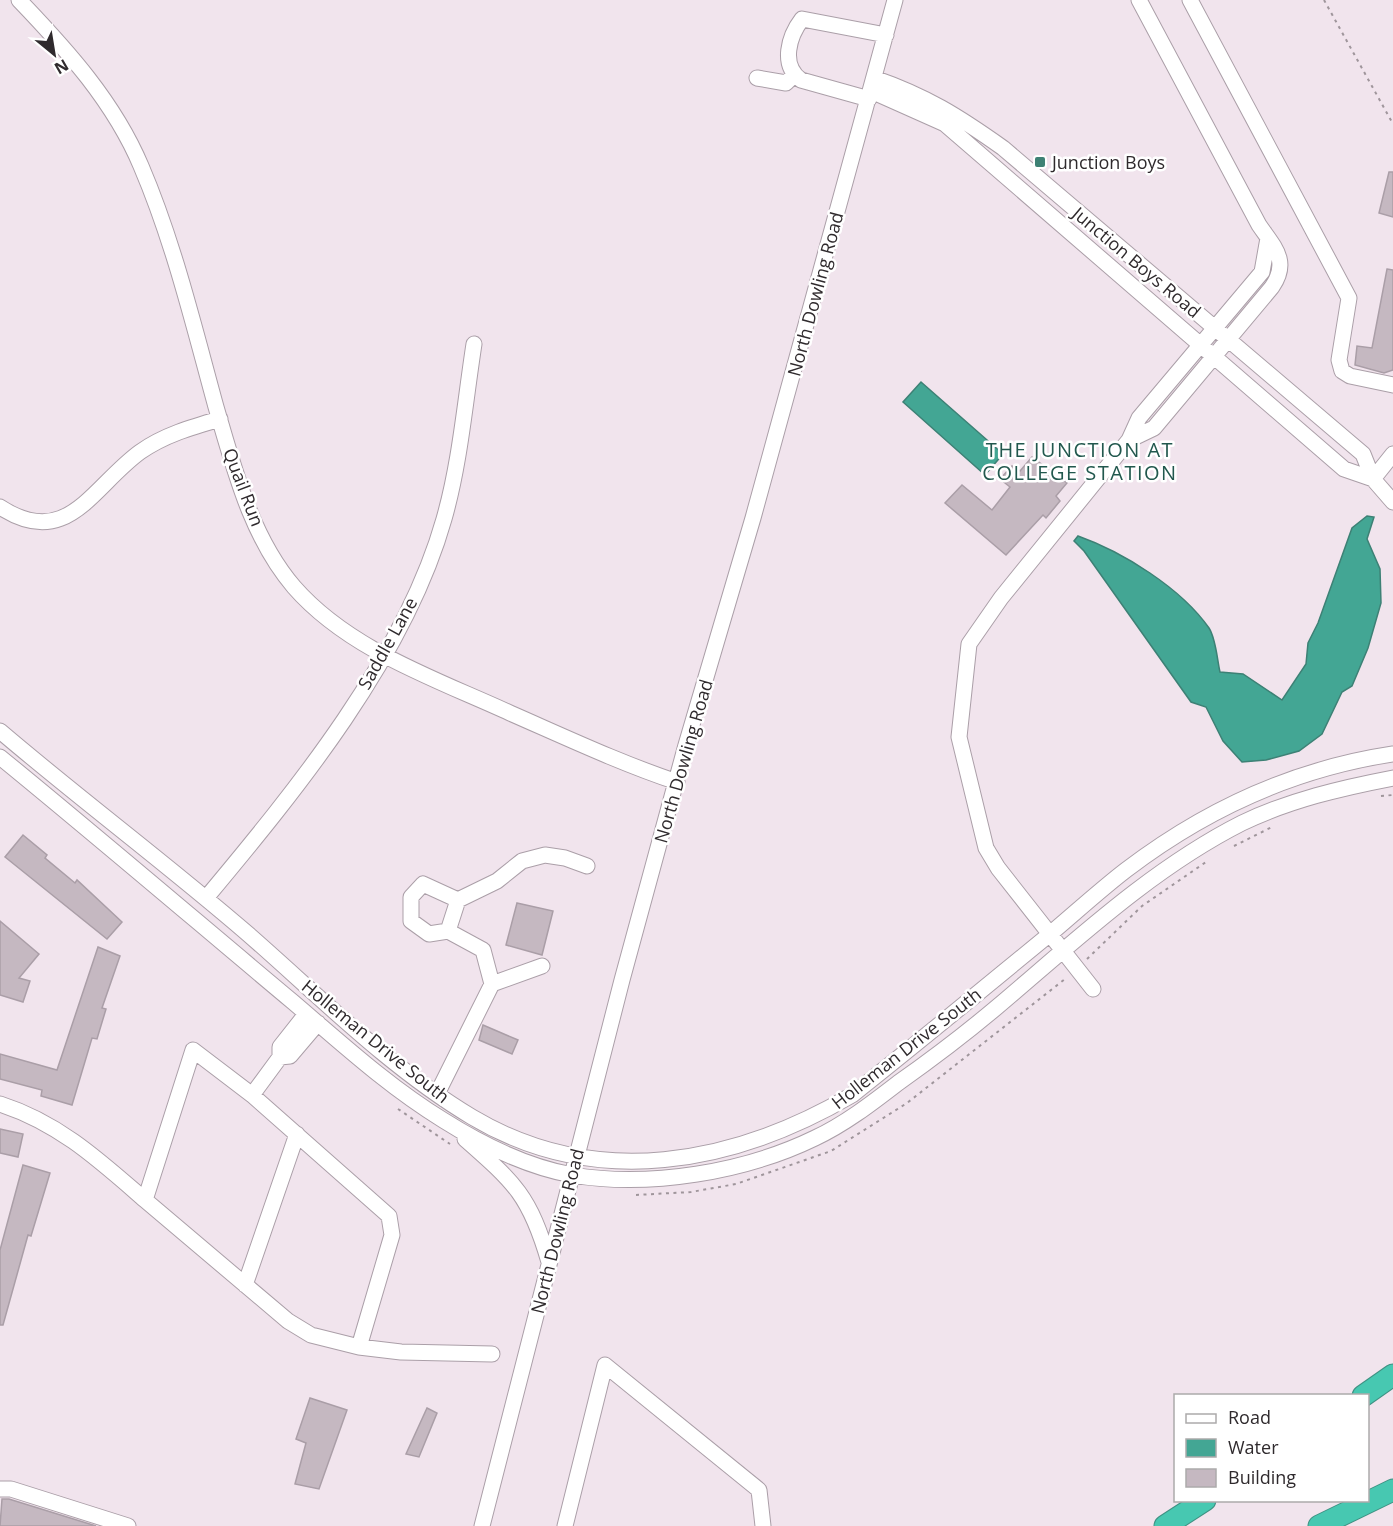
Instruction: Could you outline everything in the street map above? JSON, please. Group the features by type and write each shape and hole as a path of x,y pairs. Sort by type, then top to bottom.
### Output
{"highway":[{"path":"1364,1394 1393,1375"},
{"path":"1369,1502 1393,1490"},
{"path":"1165,1526 1202,1502"},
{"path":"1319,1526 1368,1502"}],"street":[{"name":"Quail Run","path":"19,0 86,75 133,148 157,207 249,508 279,565 309,602 349,633 385,654 633,767 677,783"},
{"name":"North Dowling Road","path":"482,1526 576,1155 895,0"},
{"path":"1129,440 1154,428 1278,280 1282,269 1280,252 1269,238 1138,0"},
{"path":"1190,0 1349,298 1339,360 1342,371 1350,376 1393,385"},
{"path":"871,89 810,83 794,75 788,45 793,30 802,19 886,35"},
{"path":"757,78 786,83 794,75"},
{"name":"Junction Boys Road","path":"871,89 915,92 953,112 1003,148 1363,454 1373,479 1393,502"},
{"name":"Junction Boys Road","path":"871,89 945,124 1202,343 1344,469 1373,479"},
{"path":"1093,989 998,868 986,848 959,737 969,644 1001,598 1129,440 1139,418 1262,272 1269,238"},
{"path":"1262,272 1278,280"},
{"name":"Saddle Lane","path":"206,898 325,748 385,654 426,570 444,519 474,344"},
{"path":"1162,390 1176,402"},
{"path":"0,507 29,522 57,520 84,505 130,460 149,447 180,431 220,419"},
{"path":"1373,479 1393,454"},
{"name":"Holleman Drive South","path":"0,731 206,898 387,1055 437,1094 473,1118 507,1134 576,1155 644,1162 680,1158 742,1146 810,1119 852,1095 1049,935 1125,870 1200,820 1236,801 1314,770 1346,761 1393,754"},
{"name":"Holleman Drive South","path":"0,756 312,1018 416,1102 445,1121 519,1158 572,1174 613,1178 698,1175 778,1154 818,1137 860,1111 984,1018 1062,952 1186,855 1243,823 1288,804 1328,792 1393,778"},
{"path":"448,931 458,900 497,881 522,861 545,855 565,858 587,866"},
{"path":"437,1094 492,984 483,950 448,931 429,934 411,921 411,897 423,885 458,900"},
{"path":"492,984 542,966"},
{"path":"252,1095 280,1057 280,1047 312,1018"},
{"path":"145,1200 193,1050 252,1095 389,1216 392,1226 359,1347"},
{"path":"0,1104 31,1114 86,1148 288,1321 311,1335 359,1347 424,1353 492,1354"},
{"path":"445,1121 510,1178 540,1229 549,1262"},
{"path":"245,1285 297,1134"},
{"path":"565,1526 605,1365 759,1490 763,1526"},
{"path":"0,1489 11,1489 128,1526"}],"path":[{"path":"1324,0 1393,124"},
{"path":"1376,797 1393,795"},
{"path":"1229,848 1272,827"},
{"path":"625,1194 648,1196 691,1192 736,1184 831,1152 907,1102 1077,969 1142,906 1209,860"},
{"path":"391,1103 417,1124 453,1146"}],"water":[{"path":"921,382 1003,454 985,475 903,402"},
{"path":"1367,516 1374,517 1367,539 1380,569 1381,603 1368,648 1352,686 1342,692 1322,734 1299,751 1266,760 1242,762 1223,741 1206,707 1191,702 1084,551 1074,541 1078,536 1095,543 1150,573 1183,599 1209,628 1215,643 1220,672 1243,674 1282,700 1306,664 1308,643 1318,623 1352,528"}],"building":[{"path":"1389,172 1393,172 1393,217 1379,213"},
{"path":"1387,269 1393,270 1393,370 1384,373 1355,365 1357,346 1372,348"},
{"path":"1032,457 1067,483 1056,496 1060,501 1046,518 1043,515 1006,555 945,503 962,485 992,510 1010,487 1000,479 1012,466 1020,471"},
{"path":"23,835 47,855 45,858 75,883 77,880 122,922 107,939 5,857"},
{"path":"517,903 553,911 542,955 506,945"},
{"path":"0,921 39,954 19,978 30,981 23,1002 0,995"},
{"path":"98,947 120,956 102,1008 106,1009 97,1039 92,1038 72,1105 41,1096 42,1090 0,1079 0,1054 57,1070"},
{"path":"483,1025 518,1040 512,1054 479,1040"},
{"path":"0,1129 23,1134 18,1157 0,1153"},
{"path":"23,1165 50,1173 31,1236 28,1235 3,1325 0,1325 0,1250"},
{"path":"310,1398 347,1410 319,1489 295,1484 306,1443 296,1439"},
{"path":"427,1408 437,1413 419,1457 406,1454"},
{"path":"2,1499 9,1499 96,1526 0,1526"}],"place":[{"name":"Junction Boys","path":"1040,162"}],"district":[{"name":"THE JUNCTION AT COLLEGE STATION","path":"1080,460"}]}
